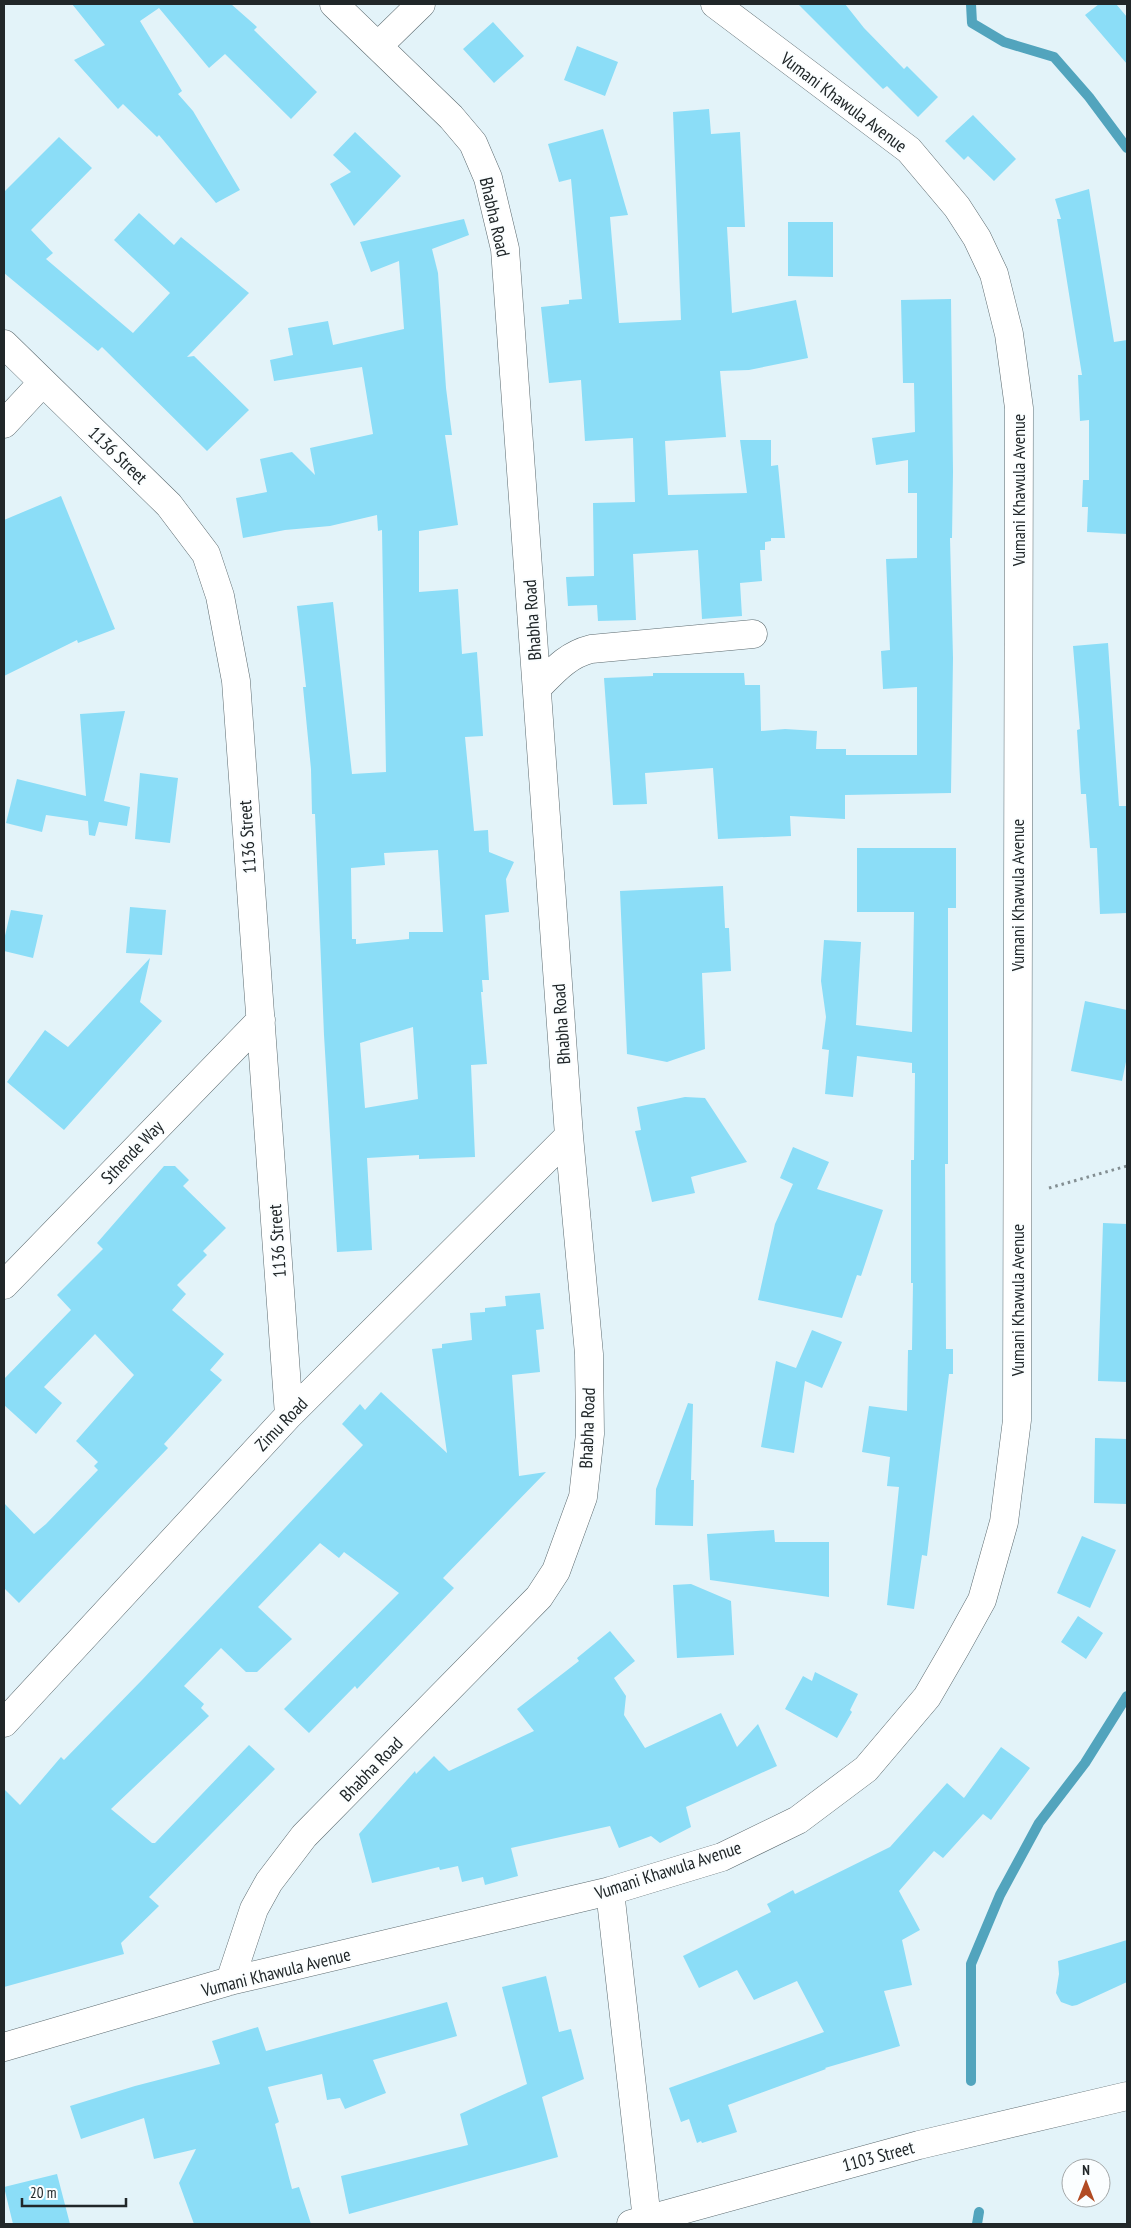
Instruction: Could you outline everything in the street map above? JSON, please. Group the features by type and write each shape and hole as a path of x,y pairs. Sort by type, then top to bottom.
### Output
{"street":[{"name":"Bhabha Road","path":"230,1982 251,1916 274,1874 304,1836 539,1597 556,1571 583,1496 590,1434 589,1354 569,1136 505,249 488,178 473,143 451,117 379,45 334,4"},
{"path":"379,45 421,4"},
{"name":"Vumani Khawula Avenue","path":"4,2047 230,1982 610,1892 722,1856 798,1820 866,1769 926,1697 982,1600 1004,1522 1017,1420 1019,408 1009,334 994,274 977,238 957,207 908,150 715,4"},
{"name":"1136 Street","path":"4,344 169,505 206,554 220,596 236,682 289,1415"},
{"path":"4,424 43,382"},
{"path":"537,688 564,660 577,653 591,649 753,634"},
{"name":"Sthende Way","path":"4,1285 261,1020"},
{"name":"Zimu Road","path":"4,1723 289,1415 569,1136"},
{"path":"610,1892 639,2222"},
{"name":"1103 Street","path":"639,2222 919,2145 1127,2096"}],"path":[{"path":"1016,1194 1041,1190 1127,1166"}],"building":[{"path":"72,4 231,4 257,27 254,30 317,92 291,119 225,54 209,68 159,8 140,21 182,91 178,94 193,111 240,190 216,203 159,135 157,137 123,104 118,109 74,60 105,45"},
{"path":"798,4 845,4 864,28 904,69 907,66 938,97 918,117 887,86 883,89"},
{"path":"1099,4 1116,4 1127,17 1127,64 1085,15"},
{"path":"493,22 524,56 494,83 463,49"},
{"path":"577,46 618,62 605,96 564,80"},
{"path":"709,109 711,134 740,132 745,227 727,227 732,313 796,300 808,358 749,370 720,371 726,437 665,441 668,495 747,493 740,440 771,440 771,466 778,465 785,538 771,538 771,541 765,542 765,550 760,550 762,581 740,583 742,616 702,619 698,550 633,554 636,620 598,621 597,605 568,606 566,577 594,576 593,503 635,502 633,438 585,441 581,380 549,383 541,307 569,304 569,300 582,299 571,179 559,182 548,144 603,129 628,215 610,217 619,323 681,320 673,112"},
{"path":"973,115 1016,159 994,181 968,156 964,160 945,141"},
{"path":"355,132 401,176 354,226 330,184 351,172 333,155"},
{"path":"59,137 92,168 31,230 53,253 46,259 133,333 170,293 114,240 139,213 174,245 181,237 249,293 187,357 194,356 249,410 207,451 102,347 98,351 4,273 4,192"},
{"path":"1089,189 1114,342 1127,340 1127,534 1087,532 1088,507 1082,507 1083,480 1089,480 1089,420 1080,421 1078,375 1082,375 1057,219 1061,219 1055,199"},
{"path":"464,219 469,235 432,249 438,273 446,388 452,435 445,435 458,525 419,531 419,592 458,589 462,654 477,652 483,736 465,737 474,831 488,830 489,852 514,862 506,879 509,912 485,915 489,980 482,980 483,992 481,992 487,1064 471,1065 475,1157 419,1159 419,1155 367,1158 372,1250 337,1252 324,1035 315,814 312,814 311,769 303,687 306,687 297,606 333,602 352,774 386,772 382,530 378,531 377,515 330,526 285,530 243,538 236,498 267,492 260,459 292,452 315,475 310,448 373,434 362,367 274,381 270,360 293,355 288,328 328,321 333,345 404,329 399,261 371,272 360,242","holes":["438,850 443,932 409,932 409,939 356,944 356,939 352,939 351,868 385,865 384,853","413,1027 418,1099 365,1108 360,1043"]},
{"path":"788,222 833,222 833,277 788,276"},
{"path":"951,299 953,472 952,538 950,538 953,658 951,793 845,795 845,819 790,816 791,836 718,839 713,768 645,773 647,804 613,805 604,678 653,676 653,673 744,673 745,685 760,685 761,731 785,729 817,731 816,749 846,749 846,755 917,755 917,687 883,689 881,651 890,650 886,559 917,558 917,493 908,493 908,460 876,465 872,438 915,432 914,383 903,383 901,300"},
{"path":"61,496 115,629 78,643 77,640 4,676 4,520"},
{"path":"1108,643 1119,806 1127,806 1127,913 1100,914 1097,848 1090,848 1086,794 1081,794 1077,730 1080,729 1073,646"},
{"path":"125,711 104,801 130,807 127,826 99,822 95,836 89,835 88,821 46,815 42,832 6,823 17,779 86,796 80,714"},
{"path":"140,773 178,778 170,843 135,839"},
{"path":"857,848 956,848 956,908 948,908 948,1164 945,1164 946,1349 953,1349 953,1374 949,1374 927,1556 922,1555 914,1609 887,1605 899,1487 887,1486 890,1457 862,1452 869,1406 907,1411 908,1350 912,1350 911,1160 914,1160 915,1073 912,1073 912,1063 857,1056 853,1097 825,1094 829,1050 822,1049 826,1017 821,981 824,940 861,942 856,1025 912,1032 914,912 857,912"},
{"path":"723,886 725,928 729,928 731,971 702,973 705,1049 667,1062 627,1054 620,891"},
{"path":"130,907 166,910 162,955 126,953"},
{"path":"11,910 43,915 33,958 4,951 4,940"},
{"path":"150,958 140,1002 162,1021 64,1130 7,1082 45,1030 68,1047"},
{"path":"1085,1001 1127,1010 1127,1057 1122,1081 1071,1071"},
{"path":"685,1097 705,1098 747,1162 691,1177 695,1193 652,1202 635,1131 641,1130 637,1107"},
{"path":"793,1147 829,1162 817,1189 883,1210 861,1276 857,1275 842,1318 758,1300 775,1224 793,1184 780,1178"},
{"path":"164,1166 175,1166 189,1180 183,1186 226,1228 203,1251 207,1255 177,1285 186,1294 172,1310 224,1354 210,1370 222,1380 164,1444 168,1448 19,1603 4,1588 4,1503 34,1534 46,1524 98,1470 94,1466 98,1462 76,1441 134,1375 95,1334 44,1387 62,1403 36,1434 4,1405 4,1379 71,1310 57,1295 103,1249 97,1243"},
{"path":"1103,1223 1127,1224 1127,1382 1098,1381"},
{"path":"540,1293 544,1329 536,1330 540,1372 512,1375 519,1476 546,1472 443,1578 454,1588 357,1689 355,1686 309,1733 284,1709 399,1593 344,1552 339,1558 320,1543 258,1607 292,1639 257,1672 246,1672 221,1648 184,1686 204,1704 201,1708 209,1716 111,1809 152,1843 155,1843 249,1745 275,1769 149,1897 159,1906 121,1943 124,1954 4,1987 4,1789 20,1805 61,1757 64,1760 142,1680 363,1445 342,1424 360,1404 365,1410 381,1392 447,1453 432,1349 442,1348 442,1344 472,1340 470,1313 485,1312 485,1308 506,1306 505,1296"},
{"path":"812,1330 842,1342 822,1388 805,1381 794,1453 761,1447 776,1361 796,1368"},
{"path":"688,1403 693,1404 691,1480 694,1480 693,1526 655,1525 656,1489"},
{"path":"1095,1438 1127,1439 1127,1504 1094,1503"},
{"path":"774,1530 775,1542 829,1542 829,1597 710,1580 707,1534"},
{"path":"1082,1536 1116,1550 1090,1608 1057,1593"},
{"path":"691,1584 731,1601 734,1655 677,1658 673,1585"},
{"path":"1078,1616 1103,1633 1086,1659 1061,1642"},
{"path":"610,1631 635,1661 614,1678 626,1696 624,1715 645,1748 721,1713 737,1747 758,1724 777,1766 686,1807 691,1827 660,1843 651,1836 619,1848 610,1826 511,1848 518,1876 485,1885 483,1877 462,1882 458,1866 440,1870 439,1867 372,1883 359,1834 415,1771 416,1774 434,1756 449,1771 534,1731 517,1709 579,1661 577,1658"},
{"path":"815,1672 858,1694 850,1710 852,1712 837,1738 785,1709 803,1676 812,1681"},
{"path":"1001,1747 1030,1768 991,1820 983,1814 943,1858 934,1851 899,1891 920,1930 902,1940 912,1985 884,1991 900,2046 825,2068 728,2105 737,2132 697,2143 689,2119 681,2122 669,2088 824,2032 797,1981 754,2000 737,1970 699,1988 683,1956 771,1912 767,1904 793,1890 795,1894 890,1847 947,1783 964,1798"},
{"path":"1127,1940 1127,1982 1077,2005 1072,2006 1061,2002 1056,1993 1059,1974 1058,1961"},
{"path":"546,1976 559,2032 571,2029 584,2079 542,2097 558,2157 349,2214 341,2176 468,2145 460,2114 527,2084 502,1987"},
{"path":"447,2002 457,2036 373,2060 386,2093 345,2109 340,2098 327,2100 322,2074 268,2087 279,2122 275,2124 292,2189 299,2187 311,2224 194,2224 179,2183 196,2149 154,2159 144,2118 81,2139 70,2106 135,2086 220,2064 212,2041 258,2027 266,2051"},
{"path":"57,2174 70,2224 13,2224 4,2187"}],"waterway":[{"path":"971,4 972,23 1004,42 1054,57 1089,97 1127,148"},
{"path":"971,2081 971,1964 1000,1895 1039,1823 1085,1763 1127,1696"},
{"path":"977,2224 979,2212"}]}
